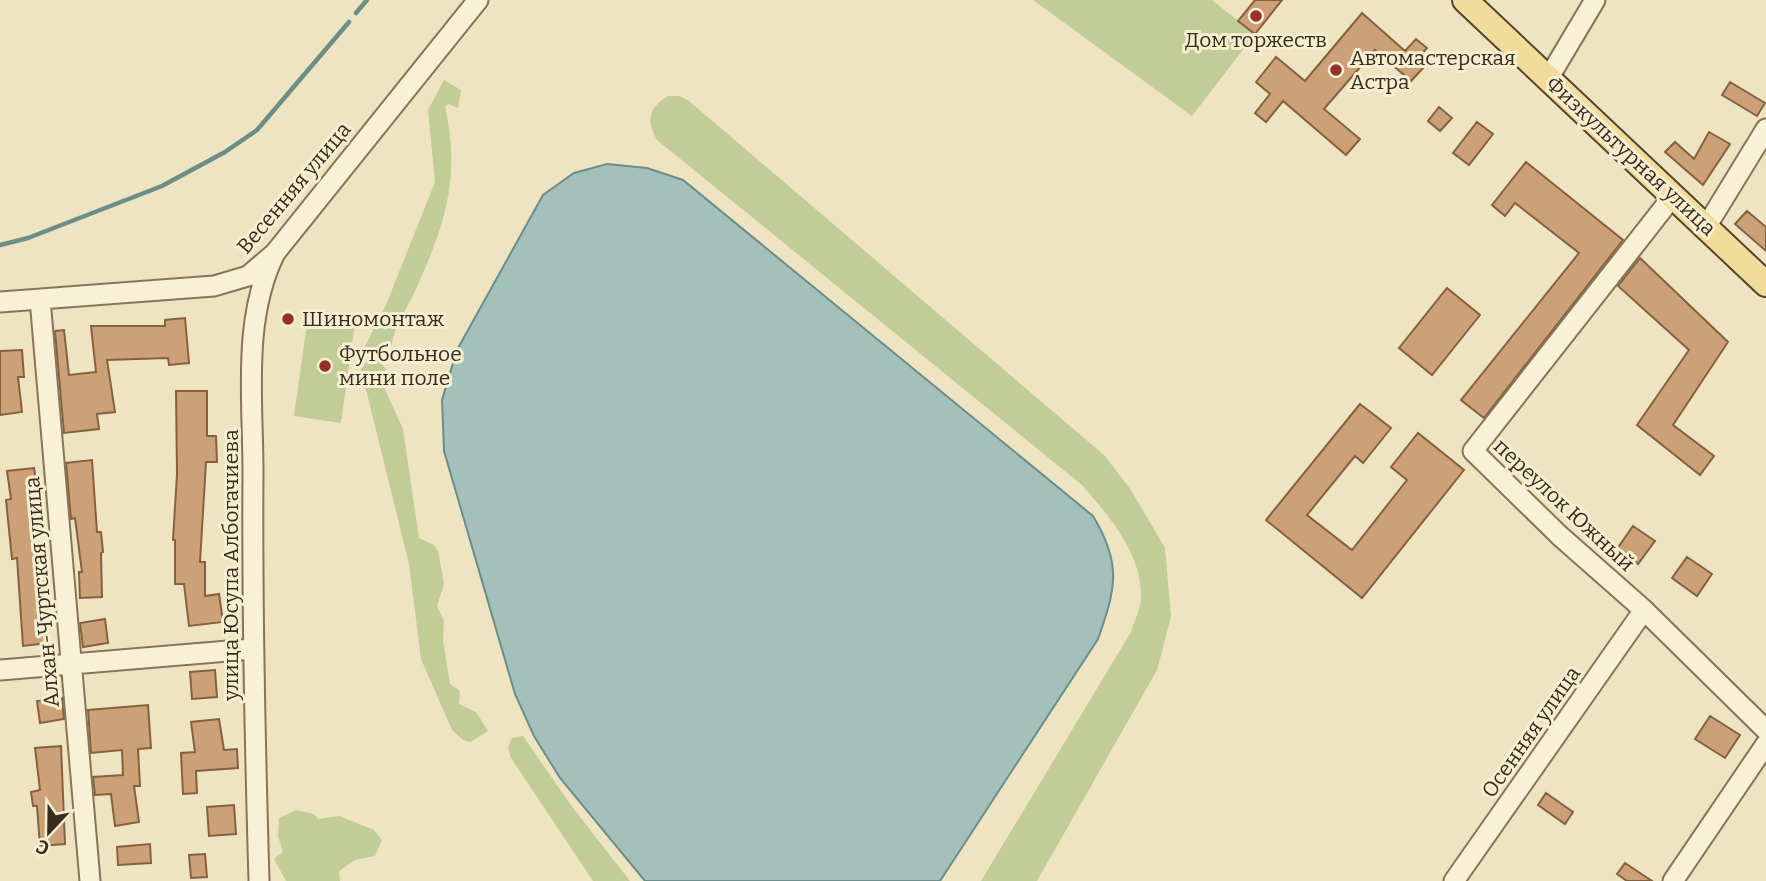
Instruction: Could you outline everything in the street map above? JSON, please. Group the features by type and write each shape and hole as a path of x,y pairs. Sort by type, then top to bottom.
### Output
{"main road":[{"name":"Физкультурная улица","path":"1465,0 1766,284"}],"street":[{"name":"Весенняя улица","path":"0,302 230,283 247,276 275,253 478,0"},
{"path":"1548,79 1595,0"},
{"path":"1706,227 1766,129"},
{"name":"переулок Южный","path":"1673,197 1473,451 1560,536 1644,610 1766,730"},
{"name":"улица Юсупа Албогачиева","path":"260,881 252,649 254,322 260,283 275,253"},
{"name":"Алхан-Чуртская улица","path":"40,299 90,881"},
{"name":"Осенняя улица","path":"1454,881 1644,610"},
{"path":"0,670 252,649"},
{"path":"1673,881 1766,744"}],"green space":[{"path":"1033,0 1212,0 1255,34 1192,116"},
{"path":"444,80 461,90 458,108 449,104 445,107 450,133 451,179 442,222 416,289 398,325 391,348 377,359 386,369 383,385 403,429 419,538 434,545 438,551 444,584 437,606 444,621 443,640 450,684 460,691 459,704 476,712 488,731 470,742 463,740 452,730 421,659 409,564 361,369 369,357 365,346 386,305 435,182 428,110"},
{"path":"668,96 680,96 689,101 1104,455 1131,490 1165,548 1171,617 1157,670 1037,881 981,881 1131,632 1141,595 1140,579 1129,549 1112,522 1082,485 657,140 651,127 651,115 656,105"},
{"name":"Футбольное мини поле","path":"309,309 356,316 341,423 294,416"},
{"path":"523,736 570,804 630,881 593,881 511,758 508,747 512,738"},
{"path":"296,810 314,814 318,819 339,816 374,830 382,840 375,856 355,860 339,871 340,881 286,881 274,859 283,852 278,836 279,818"}],"water":[{"path":"607,164 647,168 683,180 1093,516 1109,548 1112,590 1098,639 940,881 645,881 560,778 534,736 515,694 444,451 442,400 457,350 543,195 574,173"}],"building":[{"name":"Дом торжеств","path":"1255,0 1282,0 1255,34 1238,21"},
{"name":"Автомастерская Астра","path":"1362,13 1405,51 1416,39 1427,48 1416,60 1424,67 1411,81 1375,50 1324,109 1360,139 1346,155 1283,101 1266,122 1255,113 1270,94 1256,82 1276,57 1305,81"},
{"path":"1730,82 1765,103 1757,116 1722,95"},
{"path":"1439,107 1452,118 1440,131 1428,121"},
{"path":"1477,122 1493,134 1469,165 1453,153"},
{"path":"1709,132 1730,144 1703,185 1665,152 1675,142 1694,159"},
{"path":"1526,162 1623,240 1484,418 1461,400 1579,253 1515,203 1505,216 1492,205"},
{"path":"1747,211 1766,227 1766,251 1735,224"},
{"path":"1640,258 1728,342 1673,425 1714,456 1700,475 1637,425 1689,350 1618,286"},
{"path":"1447,288 1480,315 1432,375 1399,348"},
{"path":"185,318 189,363 169,365 168,358 107,360 115,412 97,414 99,429 64,433 55,331 64,330 69,375 96,372 91,326 165,326 165,320"},
{"path":"22,350 24,377 18,377 22,412 0,415 0,351"},
{"path":"176,391 207,391 207,436 216,436 217,462 206,462 200,562 205,562 205,596 219,594 223,622 189,626 184,584 175,584 173,540 177,474"},
{"path":"1360,404 1391,428 1363,463 1355,456 1307,515 1352,550 1407,480 1391,467 1418,433 1464,470 1362,598 1266,520"},
{"path":"92,460 97,532 101,532 103,552 102,597 80,598 79,572 82,572 75,518 71,519 66,463"},
{"path":"34,468 42,520 31,521 37,576 44,575 48,643 23,646 17,558 12,559 6,500 11,499 7,471"},
{"path":"1633,526 1655,541 1638,564 1617,549"},
{"path":"1687,557 1712,574 1697,596 1672,578"},
{"path":"105,619 108,643 83,647 80,623"},
{"path":"215,670 217,697 192,699 190,672"},
{"path":"62,698 64,719 40,723 37,701"},
{"path":"148,705 151,748 138,749 140,786 134,786 139,822 115,826 111,794 95,795 93,777 123,775 122,750 91,753 88,710"},
{"path":"1710,716 1740,735 1725,758 1695,739"},
{"path":"219,719 224,750 237,749 238,768 196,771 197,793 183,794 181,753 195,752 191,722"},
{"path":"61,746 65,844 40,846 37,806 33,806 31,792 40,790 35,748"},
{"path":"1546,793 1573,812 1565,824 1538,805"},
{"path":"234,805 236,834 209,836 207,807"},
{"path":"150,844 151,863 118,865 117,847"},
{"path":"205,854 207,877 191,878 189,855"},
{"path":"1625,863 1652,881 1627,881 1617,874"}],"waterway":[{"path":"356,13 367,0"},
{"path":"0,245 28,238 162,186 225,152 257,130 349,22"}],"place":[{"name":"Дом торжеств","path":"1256,16"},
{"name":"Автомастерская Астра","path":"1336,70"},
{"name":"Шиномонтаж","path":"288,319"},
{"name":"Футбольное мини поле","path":"325,366"}]}
